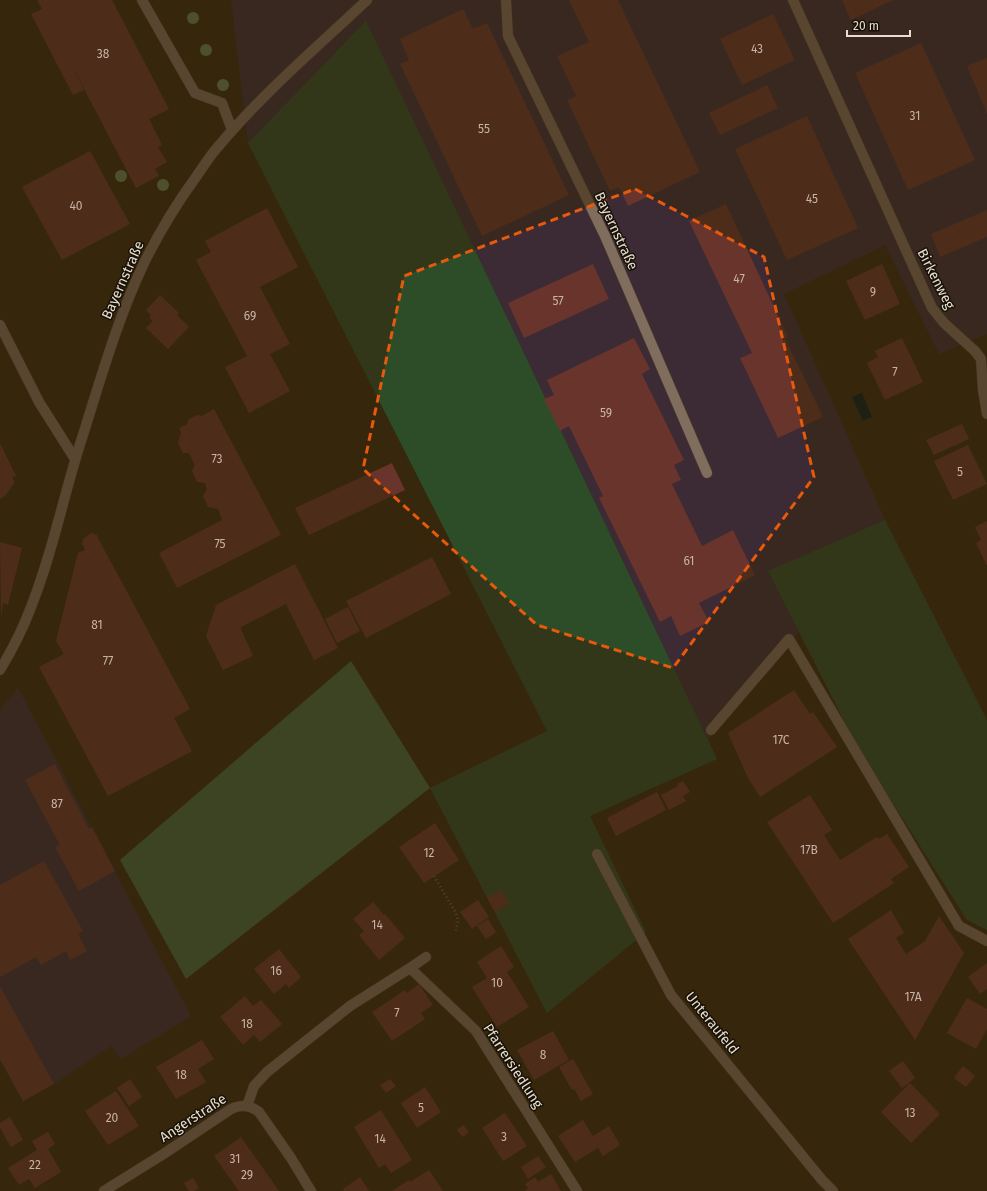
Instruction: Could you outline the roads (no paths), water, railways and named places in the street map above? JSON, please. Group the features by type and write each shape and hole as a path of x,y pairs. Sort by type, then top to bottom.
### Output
{"street":[{"path":"142,0 195,93 222,103 232,130"},
{"name":"Bayernstraße","path":"0,670 13,648 31,606 46,561 75,459 114,338 145,262 165,224 215,150 232,130 269,91 368,0"},
{"name":"Bayernstraße","path":"506,0 508,36 605,236 708,473"},
{"name":"Birkenweg","path":"793,0 932,308 944,323 975,350 981,360 983,390 987,414"},
{"path":"0,326 39,402 75,459"},
{"path":"711,730 789,639 959,926 987,941"},
{"name":"Unteraufeld","path":"597,854 671,995 822,1180 833,1191"},
{"path":"247,1106 254,1086 267,1072 350,1006 410,968 426,956"},
{"name":"Pfarrersiedlung","path":"410,968 476,1031 577,1191"},
{"name":"Angerstraße","path":"104,1191 238,1106 254,1108 258,1112 291,1158 311,1191"}],"water":[{"path":"862,393 872,417 863,421 852,397"}]}
